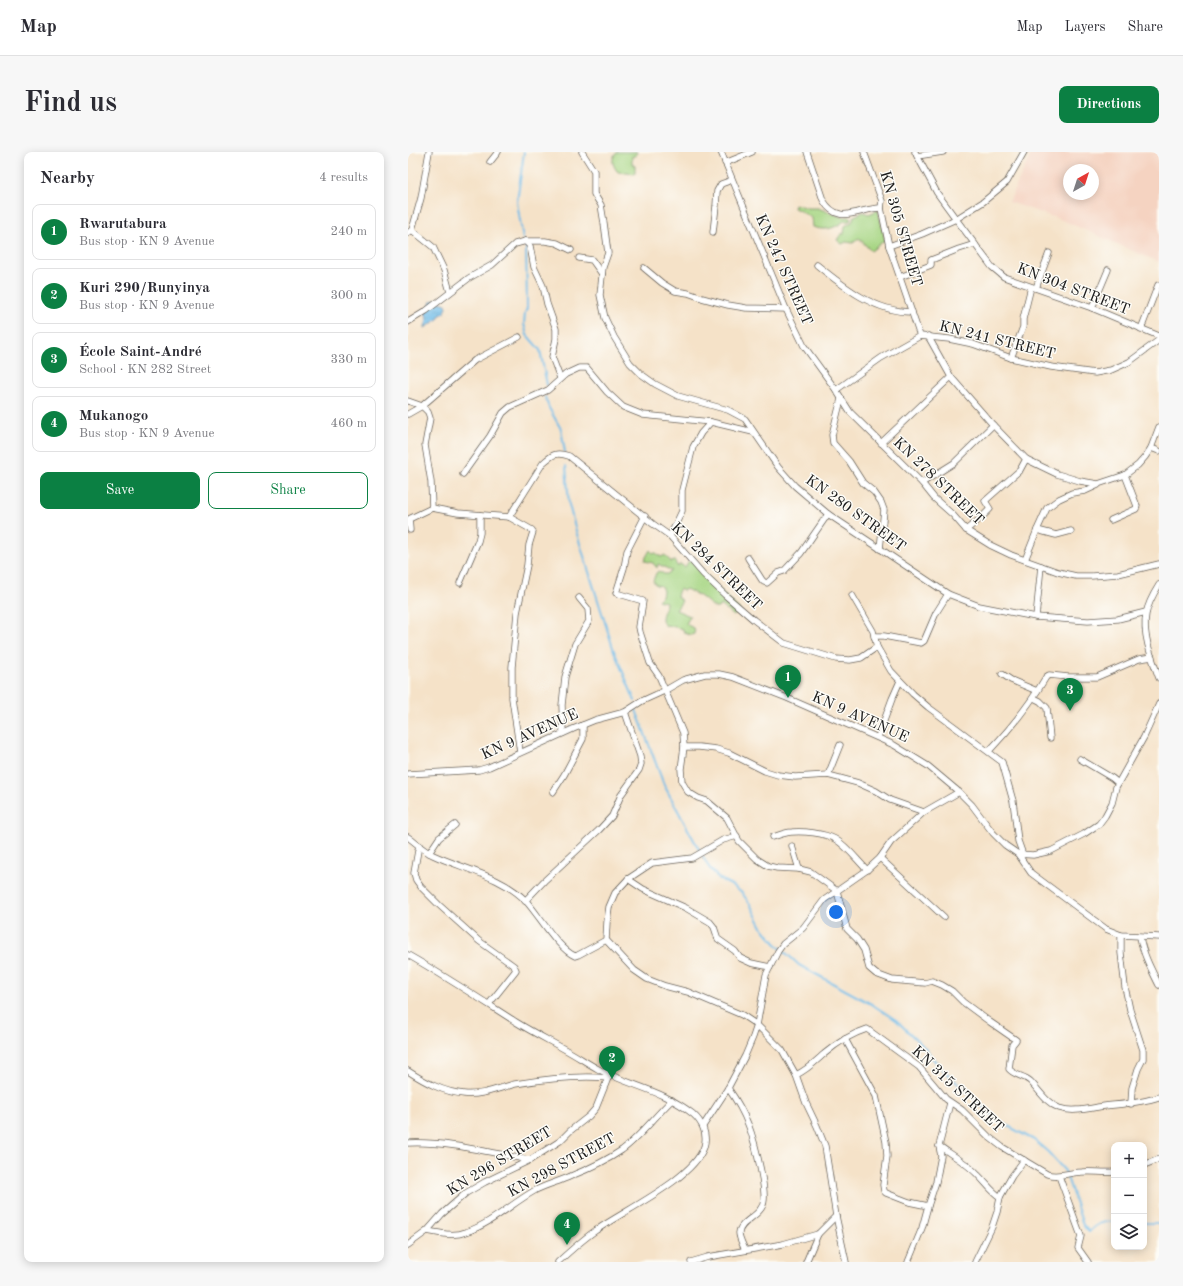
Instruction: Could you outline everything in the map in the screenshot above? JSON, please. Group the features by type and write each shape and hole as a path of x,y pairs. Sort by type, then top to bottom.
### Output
{"street":[{"path":"429,152 421,198 410,232 433,247 444,270 450,292"},
{"path":"490,162 498,152"},
{"name":"KN 280 STREET","path":"582,152 594,171 594,194 601,205 608,253 603,267 600,295 605,318 630,363 641,374 655,384 678,396 728,410 745,419 778,467 791,481 828,514 948,594 965,602 979,606 1036,617 1100,621 1118,619 1146,612"},
{"name":"KN 247 STREET","path":"720,152 786,309 804,346 836,390"},
{"path":"724,163 752,152"},
{"path":"807,152 823,200 832,211 838,214 846,215 870,208 881,208"},
{"name":"KN 305 STREET","path":"864,152 882,202 881,208 889,246 920,336"},
{"path":"916,154 943,152"},
{"path":"889,246 922,234 956,219 983,202 1007,182 1024,152"},
{"name":"KN 304 STREET","path":"916,154 938,193 956,219 992,267 1004,277 1092,308 1159,336"},
{"path":"712,232 717,191 721,184 732,180"},
{"path":"525,241 530,246 534,267 543,286 547,304 556,328 556,339 552,357 560,378"},
{"path":"408,322 426,311 469,278 492,265 515,244 525,241 545,241 571,250"},
{"path":"900,277 931,265 931,260 975,244"},
{"path":"1011,358 1023,327 1023,319 1033,287 1049,253"},
{"path":"579,258 592,260 602,274"},
{"path":"817,265 844,287 860,296 883,307 898,312 912,312"},
{"path":"644,268 662,283 675,291 746,308 786,309"},
{"path":"1092,308 1108,270"},
{"path":"1141,329 1158,285"},
{"name":"KN 241 STREET","path":"836,390 881,358 920,336 928,336 972,344 1011,358 1059,368 1095,373 1111,370 1129,362 1159,340"},
{"path":"928,336 951,377 993,425 1026,459 1058,474 1080,481 1098,484"},
{"path":"408,414 422,406 476,360 519,337"},
{"path":"463,474 490,436 503,413 510,407 548,390 560,378 573,370 586,368 607,392 623,407 644,415 711,422 753,432"},
{"path":"881,443 951,377"},
{"name":"KN 278 STREET","path":"836,390 850,412 922,483 934,498 953,515 966,530 990,545 1010,555 1058,572 1076,576 1118,574 1159,564"},
{"path":"841,399 832,435 833,443 849,461 863,483 874,492 881,502 884,510 884,520 880,549"},
{"path":"408,401 422,406 428,412 430,418 425,445 431,482 432,508"},
{"path":"670,536 682,511 682,490 693,447 701,433 711,422"},
{"path":"922,483 954,463 993,425"},
{"path":"1026,560 1047,508 1072,492 1085,492 1098,484 1125,475 1138,465 1151,448 1159,428"},
{"path":"1151,448 1159,451"},
{"name":"KN 284 STREET","path":"509,517 543,463 551,456 559,453 569,456 670,536 703,574 725,595 784,643 836,659 850,660 861,658 876,647"},
{"path":"966,530 990,509 985,501 1020,470 1026,459"},
{"path":"1111,520 1136,509 1137,506 1125,475"},
{"path":"410,530 409,519 432,508 449,512 509,517 529,527 533,532 529,545 525,578 517,613 513,659 512,698 520,752"},
{"path":"748,558 762,580 767,583 778,573 784,571 801,553 828,514"},
{"path":"460,583 478,541 480,533 480,515"},
{"path":"645,516 627,551 624,568 616,593 643,601 639,627 640,632 650,663 659,676 664,691 680,723 683,733 684,748 682,758 682,782 688,792 707,801 718,809 727,818 739,841 757,859 768,866 799,869 811,872 837,891 847,930 858,939 864,950 869,968 876,974 892,980 925,983 932,981 942,985 1016,1040 1012,1045 1009,1069 1016,1075 1029,1080 1046,1099 1058,1108 1079,1110 1131,1104 1159,1097"},
{"path":"1037,530 1056,535 1071,531"},
{"path":"1036,617 1041,566"},
{"path":"1159,585 1153,594 1146,612 1145,622 1147,638 1159,678"},
{"path":"874,636 884,636 921,643 924,641 936,614 948,594"},
{"path":"852,595 874,631 876,647 891,671 913,694 942,718 1002,762 1012,801 1020,855 1031,873 1106,929 1121,935 1159,937"},
{"path":"563,734 562,705 565,677 575,644 589,621 588,609 579,598"},
{"path":"989,751 1019,718 1034,698 1046,677 1049,675 1068,677 1097,677 1139,659 1152,657"},
{"name":"KN 9 AVENUE","path":"408,774 478,770 489,767 594,720 625,712 642,701 683,680 705,674 719,674 733,677 894,745 928,766 959,792 972,805 993,833 1005,845 1020,855"},
{"path":"1002,674 1011,680 1037,691"},
{"path":"878,738 900,681"},
{"path":"1034,698 1040,701 1047,708 1050,738"},
{"path":"1020,855 1033,855 1051,851 1084,834 1106,816 1118,783 1144,737 1159,704"},
{"path":"525,901 612,816 621,795 639,770 641,764 640,756 625,712"},
{"path":"553,792 583,739 583,725"},
{"path":"828,775 840,745"},
{"path":"684,748 700,747 716,749 729,753 765,771 778,775 795,777 828,775 858,783 876,791 890,800 924,812"},
{"path":"1080,759 1118,783"},
{"path":"703,1126 728,1088 745,1056 757,1025 766,975 783,944 803,928 824,900 867,870 880,858 891,842 924,812 959,792"},
{"path":"429,853 439,838 455,825"},
{"path":"773,837 791,832 810,833 835,839 843,845 867,870"},
{"path":"737,836 723,840 692,858 652,863 628,879 615,894 610,907 606,940 634,970 647,979 706,999 742,1015 757,1025 782,1050 796,1075 806,1103 825,1146 836,1216 846,1262"},
{"path":"408,837 429,853 507,886 525,901 570,954 575,956 578,955 606,940"},
{"path":"419,845 414,873 416,880 421,887 479,940 514,966 516,970 489,1004"},
{"path":"792,846 799,869"},
{"path":"880,858 944,917"},
{"path":"628,879 643,889 686,908 710,922 718,939 735,951 740,958 751,963 770,967"},
{"path":"1121,935 1121,953 1125,987 1136,1030 1143,1050 1143,1059 1132,1088 1131,1104"},
{"path":"1140,937 1142,948 1159,985"},
{"path":"408,955 609,1077 648,1089 672,1100 695,1116 703,1126 705,1141 704,1147 700,1155 688,1169 663,1189 594,1231 558,1262"},
{"name":"KN 315 STREET","path":"796,1075 810,1067 823,1055 845,1039 867,1029 920,1067 939,1092 972,1118 981,1131 1008,1151 1047,1174 1051,1176 1058,1176 1083,1172 1111,1172"},
{"path":"845,1039 876,1096 886,1142 887,1156 883,1185 884,1191 909,1202 928,1206"},
{"path":"408,1071 430,1084 447,1091 466,1095 484,1093 535,1081 609,1077"},
{"path":"408,1078 415,1075"},
{"name":"KN 296 STREET","path":"408,1245 427,1231 442,1214 466,1193 530,1160 560,1141 596,1108 609,1077"},
{"path":"728,1088 751,1129 762,1176 764,1200 762,1207 758,1213 740,1229 739,1234 745,1250"},
{"name":"KN 298 STREET","path":"427,1231 452,1235 478,1228 532,1192 571,1176 621,1150 644,1130 657,1114 672,1100"},
{"path":"908,1262 922,1228 936,1182 941,1156 939,1146 950,1102"},
{"path":"408,1144 421,1143 463,1146 530,1160"},
{"path":"939,1146 978,1174 992,1192 1000,1197"},
{"path":"1147,1164 1159,1159"},
{"path":"975,1262 994,1219 1000,1197 1012,1176 1024,1160"},
{"path":"1058,1176 1081,1236 1078,1248 1088,1262"},
{"path":"806,1262 818,1234 836,1216"},
{"path":"692,1262 708,1257 783,1244 818,1234"}],"shaded area":[{"path":"1032,152 1159,152 1159,262 1062,220 1009,202"}],"green space":[{"path":"617,152 637,152 636,156 632,156 632,164 635,166 635,174 618,172 616,170 613,160"},
{"path":"795,204 808,208 818,208 841,217 851,217 850,221 844,221 837,226 829,228 821,229 813,227 812,218 794,208"},
{"path":"878,210 885,240 871,251 859,238 853,243 846,242 842,244 837,240 841,234 844,234 845,226 852,222 854,216 863,212 869,214"},
{"path":"650,550 661,557 665,555 671,562 675,561 678,567 680,564 685,567 690,559 740,610 734,616 721,605 718,608 715,608 700,596 686,589 683,591 680,589 677,597 682,601 676,610 690,616 686,624 695,629 694,634 691,635 684,633 683,629 666,626 662,621 662,618 666,602 658,600 662,596 663,591 661,586 656,585 653,581 656,573 659,571 667,574 672,571 658,564 657,568 653,563 645,561"}],"water":[{"path":"435,300 446,304 447,308 444,313 439,316 439,318 425,328 427,318 424,310 429,307 431,301"}],"waterway":[{"path":"523,239 517,202 524,152"},
{"path":"526,245 527,308 524,324 527,335 540,350 547,385"},
{"path":"545,397 549,408 561,429 565,452"},
{"path":"566,466 569,505 576,531 614,651 635,701"},
{"path":"636,710 664,785 708,866 718,878 742,893 750,904 762,927 775,943 799,965 873,1005 896,1020 921,1044 940,1067 994,1117 1034,1140 1048,1152 1065,1171 1083,1225 1089,1232 1100,1224 1111,1222"},
{"path":"1147,1223 1159,1223"}],"place":[{"name":"Rwarutabura","path":"788,698"},
{"name":"École Saint-André","path":"1070,711"},
{"name":"Kuri 290/Runyinya","path":"612,1079"},
{"name":"Mukanogo","path":"567,1245"}]}
